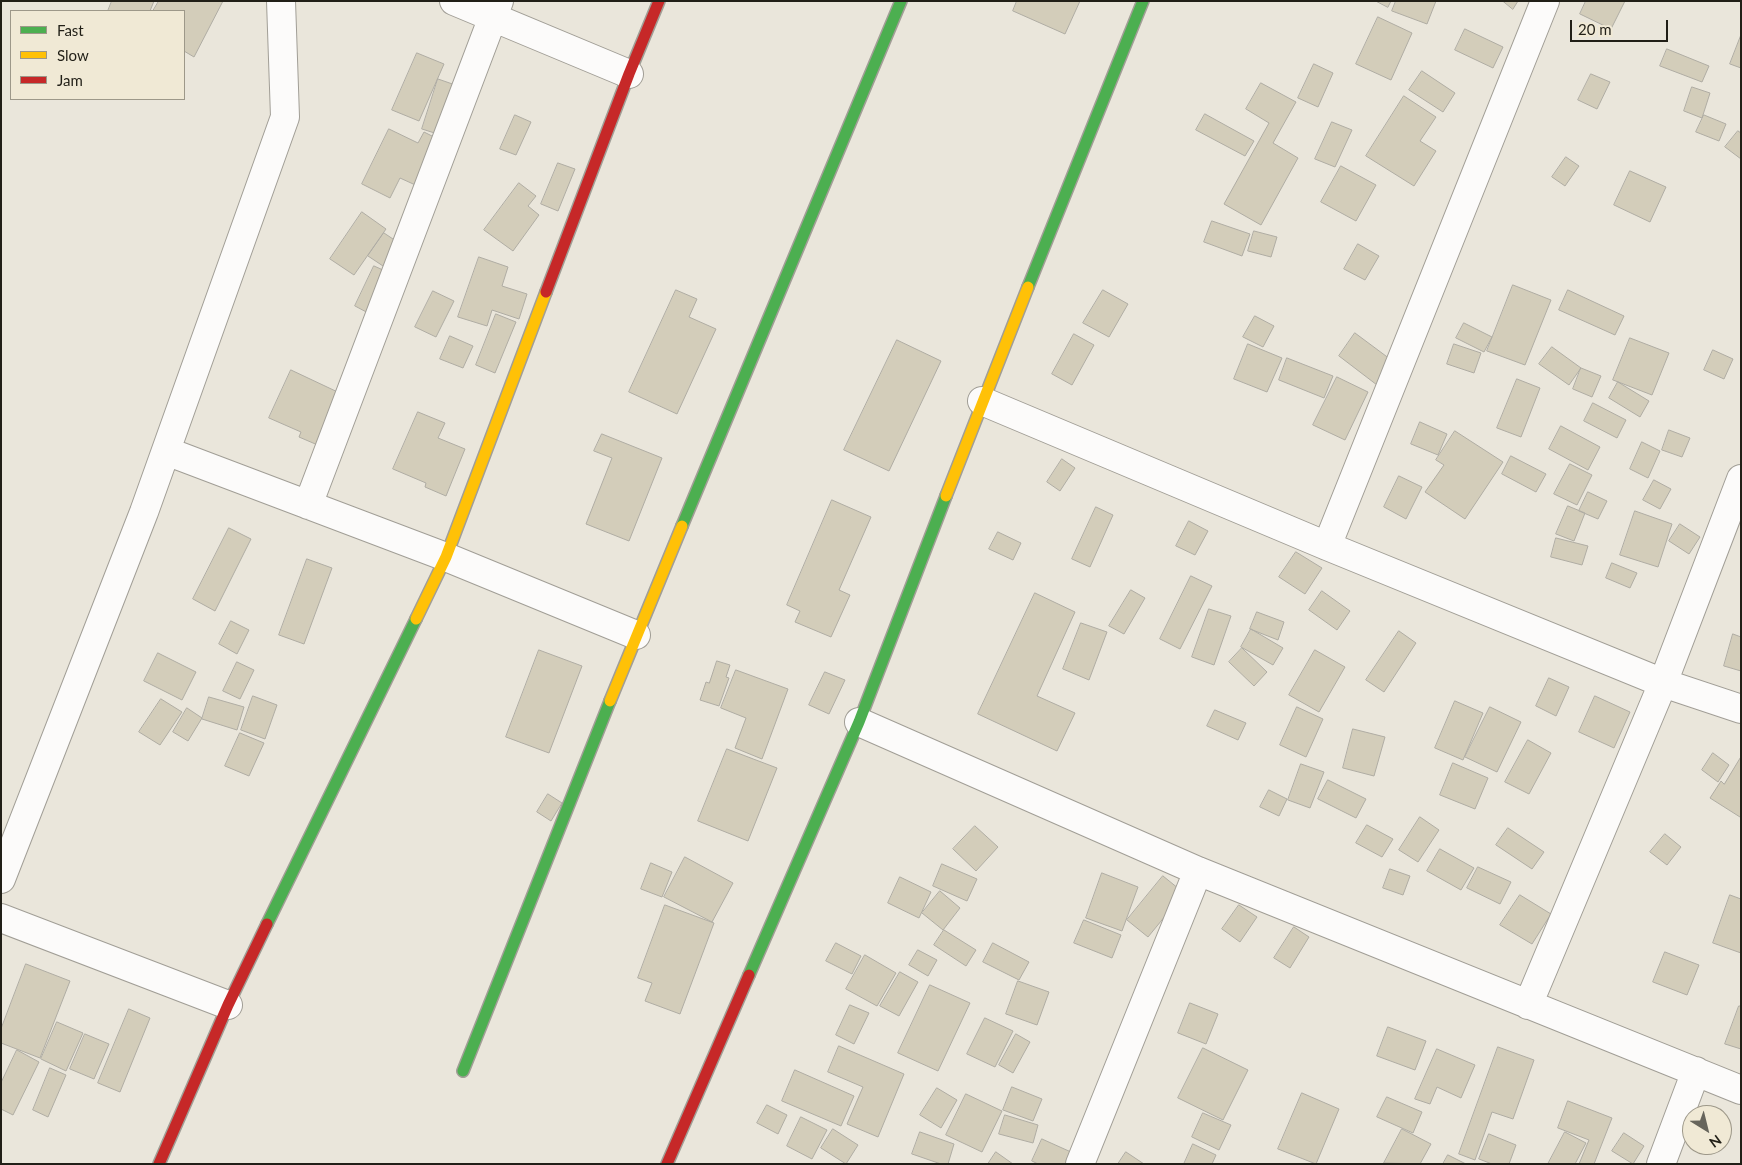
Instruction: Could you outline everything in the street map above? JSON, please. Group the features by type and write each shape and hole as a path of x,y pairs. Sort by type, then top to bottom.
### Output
{"street":[{"path":"1,879 144,512 284,117 281,1"},
{"path":"454,1 495,9 629,74"},
{"path":"159,1164 228,1005 446,557 629,74 659,1"},
{"path":"463,1071 636,634 901,1"},
{"path":"667,1164 859,722 982,400 1143,1"},
{"path":"1327,546 1545,1"},
{"path":"308,505 495,9"},
{"path":"982,400 1327,546 1662,683 1741,709"},
{"path":"166,451 446,557 636,634"},
{"path":"1528,1005 1662,683 1741,479"},
{"path":"859,722 1198,871 1741,1090"},
{"path":"1080,1164 1198,871"},
{"path":"1,918 228,1005"},
{"path":"1661,1164 1696,1071"}],"building":[{"path":"112,1 154,1 150,10 108,10"},
{"path":"159,1 223,1 194,57 185,52 185,10 154,10"},
{"path":"1017,1 1080,1 1065,34 1013,11"},
{"path":"1376,1 1391,1 1388,7"},
{"path":"1396,1 1436,1 1427,24 1392,11"},
{"path":"1503,1 1518,1 1513,9"},
{"path":"1586,1 1625,1 1611,29 1580,14"},
{"path":"1378,17 1412,33 1391,80 1356,64"},
{"path":"1465,29 1503,47 1493,68 1455,50"},
{"path":"1741,35 1741,68 1730,64"},
{"path":"1667,49 1709,66 1702,82 1660,66"},
{"path":"417,53 444,64 419,121 392,110"},
{"path":"1314,64 1333,73 1318,107 1298,98"},
{"path":"1422,71 1455,93 1443,112 1409,90"},
{"path":"1591,74 1610,82 1597,109 1578,100"},
{"path":"438,79 464,88 447,137 422,129"},
{"path":"1261,83 1296,102 1273,143 1298,158 1261,225 1224,204 1269,123 1246,109"},
{"path":"1692,87 1710,93 1702,118 1684,111"},
{"path":"1404,96 1436,117 1420,141 1436,151 1414,186 1366,156"},
{"path":"1205,114 1254,141 1245,156 1196,130"},
{"path":"515,115 531,122 516,155 500,149"},
{"path":"1704,115 1726,124 1719,141 1696,132"},
{"path":"1332,122 1352,130 1335,167 1315,159"},
{"path":"389,129 418,143 424,132 444,142 422,188 400,178 390,198 362,184"},
{"path":"1738,131 1741,133 1741,159 1725,147"},
{"path":"1566,157 1579,166 1565,186 1552,177"},
{"path":"558,163 575,169 558,211 541,204"},
{"path":"1341,166 1376,185 1356,221 1321,202"},
{"path":"1630,171 1666,187 1650,222 1614,205"},
{"path":"519,183 536,196 528,206 539,215 513,251 484,230"},
{"path":"362,212 386,229 354,275 330,259"},
{"path":"1212,221 1250,234 1242,256 1204,242"},
{"path":"1254,231 1277,237 1271,257 1248,251"},
{"path":"384,233 405,247 389,270 368,256"},
{"path":"1358,244 1379,256 1365,280 1344,269"},
{"path":"479,257 508,267 502,286 527,294 519,319 492,310 487,326 458,317"},
{"path":"374,266 392,274 372,315 355,306"},
{"path":"1513,285 1551,300 1525,365 1487,351"},
{"path":"676,290 697,299 689,317 716,329 677,414 629,392"},
{"path":"1103,290 1128,304 1109,337 1083,323"},
{"path":"1568,290 1624,316 1615,335 1559,310"},
{"path":"433,291 454,301 436,337 415,327"},
{"path":"496,314 516,322 495,373 476,365"},
{"path":"1255,316 1274,326 1263,347 1243,337"},
{"path":"1464,323 1492,337 1484,352 1456,338"},
{"path":"1355,333 1394,362 1377,385 1339,356"},
{"path":"1074,334 1094,345 1072,385 1052,374"},
{"path":"450,336 473,346 463,368 440,359"},
{"path":"1630,338 1669,353 1652,395 1613,380"},
{"path":"897,340 941,361 889,471 844,450"},
{"path":"1248,344 1282,358 1267,392 1234,379"},
{"path":"1454,344 1481,353 1474,373 1447,364"},
{"path":"1552,347 1581,368 1569,385 1539,364"},
{"path":"1713,350 1733,359 1724,379 1704,370"},
{"path":"1287,358 1333,376 1324,398 1279,380"},
{"path":"1581,368 1601,376 1592,397 1573,389"},
{"path":"291,370 344,395 320,446 299,437 301,432 269,418"},
{"path":"1337,377 1368,392 1345,440 1313,425"},
{"path":"1517,379 1540,388 1521,437 1497,428"},
{"path":"1618,382 1649,401 1640,417 1609,398"},
{"path":"1593,403 1626,420 1617,438 1584,421"},
{"path":"418,412 445,423 438,438 465,449 446,496 425,487 426,483 393,469"},
{"path":"1420,422 1447,434 1438,455 1411,444"},
{"path":"1561,426 1600,447 1588,470 1549,449"},
{"path":"1669,430 1690,438 1682,457 1662,450"},
{"path":"1455,431 1503,462 1465,519 1425,492 1444,465 1436,460"},
{"path":"602,434 662,458 629,541 586,524 612,458 594,451"},
{"path":"1642,442 1660,451 1648,478 1630,469"},
{"path":"1511,456 1546,474 1536,492 1502,474"},
{"path":"1062,459 1075,468 1060,491 1047,482"},
{"path":"1570,464 1592,475 1577,505 1554,494"},
{"path":"1399,476 1422,487 1406,519 1384,507"},
{"path":"1654,480 1671,489 1660,509 1643,500"},
{"path":"1588,492 1607,501 1598,519 1579,511"},
{"path":"832,500 871,517 839,590 850,595 831,637 795,622 800,611 787,605"},
{"path":"1568,506 1585,513 1574,541 1556,534"},
{"path":"1096,507 1113,515 1090,567 1072,559"},
{"path":"1635,511 1672,524 1658,567 1620,555"},
{"path":"1189,521 1208,531 1195,555 1176,546"},
{"path":"1680,524 1700,537 1689,554 1669,541"},
{"path":"229,528 251,539 215,611 193,599"},
{"path":"998,532 1021,543 1013,560 989,549"},
{"path":"1556,538 1588,546 1582,565 1551,557"},
{"path":"1296,552 1322,568 1305,594 1279,577"},
{"path":"307,559 332,568 304,644 279,635"},
{"path":"1612,563 1637,573 1630,588 1606,578"},
{"path":"1191,576 1212,586 1180,649 1160,639"},
{"path":"1131,590 1145,598 1124,634 1109,626"},
{"path":"1322,591 1350,611 1337,630 1309,610"},
{"path":"1035,593 1075,612 1037,696 1075,713 1057,751 978,714"},
{"path":"1209,609 1231,616 1214,665 1192,657"},
{"path":"1257,612 1284,622 1278,640 1250,629"},
{"path":"231,621 249,630 237,654 219,644"},
{"path":"1081,623 1107,632 1089,680 1063,669"},
{"path":"1251,629 1283,648 1273,665 1241,647"},
{"path":"1399,631 1416,643 1384,692 1366,680"},
{"path":"1733,634 1741,637 1741,671 1724,666"},
{"path":"1242,648 1267,672 1254,686 1229,662"},
{"path":"539,650 582,666 549,753 506,737"},
{"path":"1315,650 1345,667 1319,712 1289,695"},
{"path":"158,653 196,672 182,700 144,681"},
{"path":"717,661 730,665 726,677 729,678 719,706 700,700 706,682 709,683"},
{"path":"237,662 254,670 240,699 223,691"},
{"path":"736,670 788,689 762,759 735,748 746,718 721,708"},
{"path":"825,672 845,680 829,714 809,705"},
{"path":"1549,678 1569,687 1556,716 1536,706"},
{"path":"253,696 277,705 265,739 241,730"},
{"path":"1595,696 1630,712 1614,748 1579,732"},
{"path":"209,697 244,707 237,730 202,719"},
{"path":"161,699 182,712 160,745 139,732"},
{"path":"1455,701 1483,713 1463,760 1435,748"},
{"path":"1297,707 1323,719 1306,757 1280,745"},
{"path":"1490,707 1521,722 1497,772 1465,757"},
{"path":"187,708 202,718 188,741 173,732"},
{"path":"1215,710 1246,723 1238,740 1207,726"},
{"path":"1353,729 1385,737 1374,776 1343,768"},
{"path":"240,733 264,743 249,776 225,766"},
{"path":"1528,740 1551,753 1529,794 1505,782"},
{"path":"727,749 777,768 748,841 698,821"},
{"path":"1713,753 1729,765 1718,782 1702,770"},
{"path":"1741,757 1740,817 1710,798 1721,781 1724,784"},
{"path":"1453,763 1488,778 1475,809 1440,795"},
{"path":"1301,764 1324,772 1310,808 1288,800"},
{"path":"1328,780 1366,799 1356,818 1318,799"},
{"path":"1269,790 1287,799 1279,816 1260,807"},
{"path":"548,794 562,803 551,821 537,812"},
{"path":"1420,817 1439,830 1418,862 1399,850"},
{"path":"1367,825 1393,839 1382,857 1356,843"},
{"path":"975,826 998,847 976,871 953,849"},
{"path":"1508,828 1544,852 1532,869 1496,845"},
{"path":"1665,834 1681,847 1667,865 1650,852"},
{"path":"1440,849 1474,868 1461,890 1427,871"},
{"path":"685,857 733,883 712,922 664,897"},
{"path":"651,863 672,872 662,897 641,889"},
{"path":"942,864 977,879 967,901 933,886"},
{"path":"1478,867 1511,882 1500,904 1467,888"},
{"path":"1390,869 1410,876 1403,895 1383,888"},
{"path":"1102,873 1138,887 1122,931 1086,918"},
{"path":"1163,876 1184,893 1148,937 1127,920"},
{"path":"900,877 931,892 919,918 888,903"},
{"path":"940,891 960,908 943,930 922,913"},
{"path":"1520,895 1551,914 1532,944 1500,925"},
{"path":"1730,895 1741,899 1741,953 1713,943"},
{"path":"665,905 714,923 680,1014 645,1001 652,983 638,978"},
{"path":"1239,905 1257,917 1240,942 1222,929"},
{"path":"1084,920 1121,935 1112,958 1074,943"},
{"path":"1294,927 1309,937 1290,968 1274,958"},
{"path":"944,930 976,950 966,966 934,945"},
{"path":"836,943 861,956 852,974 826,961"},
{"path":"993,943 1029,962 1019,980 983,962"},
{"path":"918,950 937,960 928,976 909,965"},
{"path":"1665,952 1699,965 1687,995 1653,982"},
{"path":"865,955 896,973 877,1006 846,989"},
{"path":"26,964 70,981 40,1058 1,1043 1,1029"},
{"path":"900,972 918,982 899,1016 880,1006"},
{"path":"1018,981 1049,992 1037,1025 1006,1014"},
{"path":"930,985 970,1003 938,1071 898,1053"},
{"path":"1190,1003 1218,1014 1206,1044 1178,1033"},
{"path":"850,1005 869,1013 854,1044 836,1035"},
{"path":"1739,1006 1741,1006 1741,1049 1725,1044"},
{"path":"129,1009 150,1018 120,1092 98,1083"},
{"path":"985,1018 1013,1031 995,1067 967,1054"},
{"path":"57,1022 83,1033 66,1071 41,1059"},
{"path":"1388,1027 1426,1041 1415,1070 1377,1056"},
{"path":"85,1034 109,1044 94,1079 70,1069"},
{"path":"1016,1034 1030,1042 1013,1073 999,1065"},
{"path":"839,1046 904,1074 878,1137 847,1124 863,1087 828,1072"},
{"path":"1498,1047 1534,1060 1513,1119 1492,1112 1475,1160 1459,1154"},
{"path":"1203,1048 1248,1070 1223,1120 1178,1098"},
{"path":"1437,1049 1475,1065 1461,1098 1437,1087 1430,1104 1415,1099"},
{"path":"17,1050 39,1062 13,1115 1,1109 1,1083"},
{"path":"50,1068 66,1075 48,1117 33,1110"},
{"path":"795,1070 854,1096 841,1126 782,1101"},
{"path":"1012,1087 1042,1099 1033,1121 1003,1110"},
{"path":"937,1088 957,1100 941,1128 920,1115"},
{"path":"1302,1093 1339,1109 1316,1164 1278,1149"},
{"path":"966,1094 1002,1111 982,1152 946,1135"},
{"path":"1387,1097 1422,1112 1413,1133 1377,1117"},
{"path":"1568,1101 1612,1118 1594,1164 1579,1164 1589,1140 1558,1128"},
{"path":"767,1105 787,1115 778,1134 757,1123"},
{"path":"1203,1113 1231,1125 1219,1150 1192,1137"},
{"path":"1005,1115 1038,1125 1033,1143 999,1134"},
{"path":"801,1117 827,1130 812,1159 787,1146"},
{"path":"833,1129 858,1145 846,1164 821,1148"},
{"path":"1402,1129 1431,1144 1420,1164 1384,1163"},
{"path":"920,1132 954,1144 948,1164 941,1164 912,1154"},
{"path":"1565,1132 1586,1143 1575,1164 1548,1164"},
{"path":"1624,1133 1644,1146 1633,1164 1612,1151"},
{"path":"1489,1134 1516,1145 1509,1164 1492,1164 1479,1159"},
{"path":"1042,1139 1071,1152 1066,1164 1038,1164 1032,1161"},
{"path":"1193,1144 1216,1155 1212,1164 1184,1164"},
{"path":"996,1152 1013,1164 988,1164"},
{"path":"1126,1152 1144,1164 1118,1164"},
{"path":"1448,1155 1466,1164 1443,1164"}],"traffic: fast":[{"path":"682,526 901,1"},
{"path":"1028,287 1143,1"},
{"path":"749,975 859,722 946,496"},
{"path":"267,924 416,619"},
{"path":"463,1071 610,701"}],"traffic: slow":[{"path":"946,496 1028,287"},
{"path":"416,619 446,557 546,292"},
{"path":"610,701 682,526"}],"traffic: jam":[{"path":"546,292 629,74 659,1"},
{"path":"159,1164 228,1005 267,924"},
{"path":"667,1164 749,975"}]}
